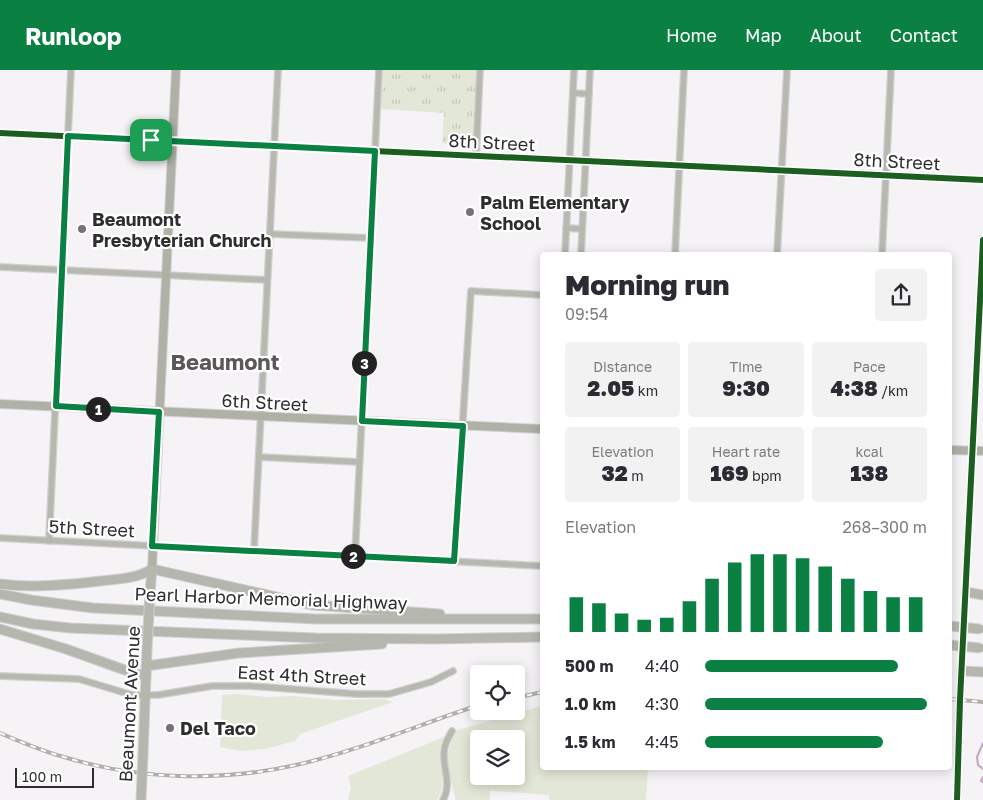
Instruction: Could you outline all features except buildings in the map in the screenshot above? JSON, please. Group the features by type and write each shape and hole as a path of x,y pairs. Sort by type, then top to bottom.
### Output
{"highway":[{"path":"0,584 48,586 85,583 136,577 152,569 312,605 429,612 460,618"},
{"name":"Beaumont Avenue","path":"141,800 152,569"},
{"path":"966,592 983,595"},
{"name":"Pearl Harbor Memorial Highway","path":"0,594 93,608 316,619 540,619"},
{"name":"Pearl Harbor Memorial Highway","path":"0,617 33,624 70,628 316,638 435,639 540,637"},
{"path":"952,626 982,629"},
{"path":"0,629 59,646 136,674 240,653 435,639"},
{"path":"952,645 981,648"},
{"path":"962,671 983,672"}],"main road":[{"name":"Beaumont Avenue","path":"152,569 176,70"},
{"name":"6th Street","path":"0,404 540,429"},
{"path":"952,450 983,451"}],"street":[{"path":"49,541 71,70"},
{"path":"254,551 278,70"},
{"path":"354,556 379,70"},
{"path":"476,156 480,70"},
{"path":"565,252 574,70"},
{"path":"581,252 590,70"},
{"path":"675,252 684,70"},
{"path":"778,252 787,70"},
{"path":"882,252 891,70"},
{"path":"573,93 589,94"},
{"name":"8th Street","path":"0,133 983,180"},
{"path":"566,228 582,229"},
{"path":"270,234 370,238"},
{"path":"957,800 983,240"},
{"path":"0,268 268,280"},
{"path":"454,561 471,292 540,295"},
{"path":"259,457 359,462"},
{"name":"5th Street","path":"0,538 540,566"},
{"name":"East 4th Street","path":"0,676 80,679 132,695 212,686 250,686 356,694 389,694 430,682 453,671"},
{"path":"443,800 448,780 444,764 444,747 452,731"}],"green space":[{"path":"382,70 481,70 475,145 442,143 444,113 380,109"},
{"path":"237,694 335,700 385,699 393,702 300,734 295,741 265,749 240,751 220,747 222,695"},
{"path":"540,707 540,770 648,770 646,800 549,800 549,795 490,791 490,800 455,800 447,763 449,748 457,730 492,720 525,720 525,711"},
{"path":"444,737 440,753 442,784 437,800 348,800 351,787 348,776"}],"waterway":[{"path":"983,743 977,757 978,765 983,769"},
{"path":"983,777 981,781 983,782"}],"railway":[{"path":"525,696 540,692"},
{"path":"952,699 983,702"},
{"path":"0,733 48,752 92,765 150,774 209,776 238,774 296,765 365,745 470,708"}],"cycle path":[{"path":"0,133 983,180"},
{"path":"957,800 960,700 983,240"}],"place":[{"name":"Palm Elementary School","path":"470,212"},
{"name":"Beaumont Presbyterian Church","path":"82,229"},
{"name":"Del Taco","path":"170,728"}],"district":[{"name":"Beaumont","path":"225,361"}],"route":[{"path":"68,136 151,140 375,151 362,421 463,426 454,561 152,546 159,412 56,406 68,136"}]}
